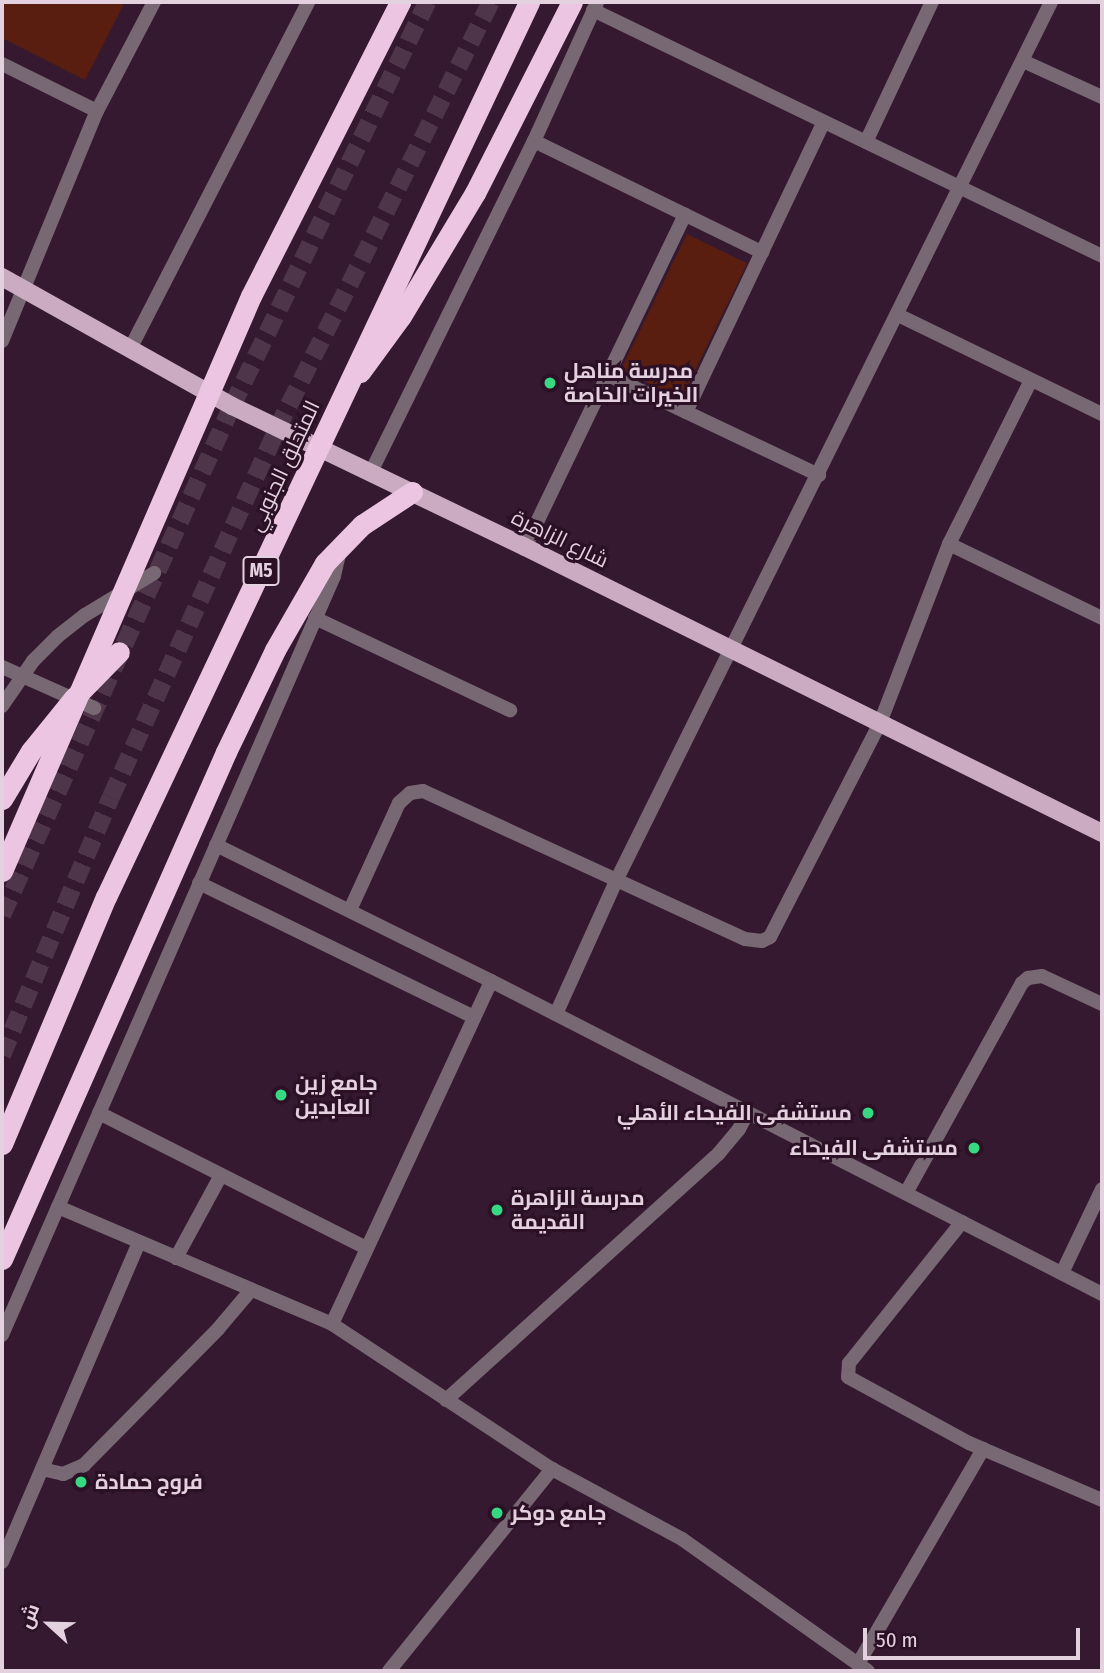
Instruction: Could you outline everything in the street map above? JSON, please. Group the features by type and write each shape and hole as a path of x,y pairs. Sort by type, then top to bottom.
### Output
{"highway":[{"path":"2,871 251,296 400,2"},
{"name":"المتحلق الجنوبي","path":"2,1144 106,897 528,2"},
{"path":"348,388 437,259 475,193 572,2"},
{"path":"2,1259 100,1034 275,650 312,583 341,545 370,519 412,492"},
{"path":"2,799 31,751 74,698 119,652"}],"main road":[{"name":"شارع الزاهرة","path":"2,277 232,406 732,649 1102,834"}],"street":[{"path":"2,341 97,111 154,2"},
{"path":"130,349 308,2"},
{"path":"866,142 932,2"},
{"path":"556,1014 617,879 1051,2"},
{"path":"371,472 534,141 595,6 824,122 1102,256"},
{"path":"1023,61 1102,97"},
{"path":"2,64 97,111"},
{"path":"686,412 824,122"},
{"path":"534,141 762,252"},
{"path":"524,547 685,214"},
{"path":"898,315 1102,414"},
{"path":"606,374 819,475"},
{"path":"350,910 399,803 403,797 416,790 430,793 746,939 762,941 770,937 880,723 949,544 1031,380"},
{"path":"949,544 1102,618"},
{"path":"2,1335 334,576 341,545"},
{"path":"2,706 22,676 58,636 85,615 154,573"},
{"path":"315,618 510,710"},
{"path":"2,667 94,708"},
{"path":"216,845 491,981 1102,1294"},
{"path":"199,883 474,1017"},
{"path":"906,1193 1022,983 1028,978 1042,976 1102,1004"},
{"path":"332,1324 491,981"},
{"path":"446,1400 719,1153 739,1129 748,1112"},
{"path":"99,1113 366,1248"},
{"path":"176,1258 221,1175"},
{"path":"1062,1273 1102,1189"},
{"path":"58,1207 332,1324 552,1469 682,1539 863,1667 983,1449"},
{"path":"962,1222 849,1363 846,1373 851,1380 983,1449 1102,1500"},
{"path":"2,1562 139,1242"},
{"path":"42,1469 63,1474 84,1465 218,1329 251,1290"},
{"path":"389,1671 552,1469"}],"shaded area":[{"path":"2,2 125,2 85,80 2,38"},
{"path":"687,234 747,263 681,399 621,370"}],"tunnel":[{"path":"2,915 232,406 427,2"},
{"path":"2,1055 111,797 277,429 491,2"}],"place":[{"name":"مدرسة مناهل الخيرات الخاصة","path":"550,383"},
{"name":"جامع زين العابدين","path":"281,1095"},
{"name":"مستشفى الفيحاء الأهلي","path":"868,1113"},
{"name":"مستشفى الفيحاء","path":"974,1148"},
{"name":"مدرسة الزاهرة القديمة","path":"497,1210"},
{"name":"فروج حمادة","path":"81,1482"},
{"name":"جامع دوكر","path":"497,1513"}]}
